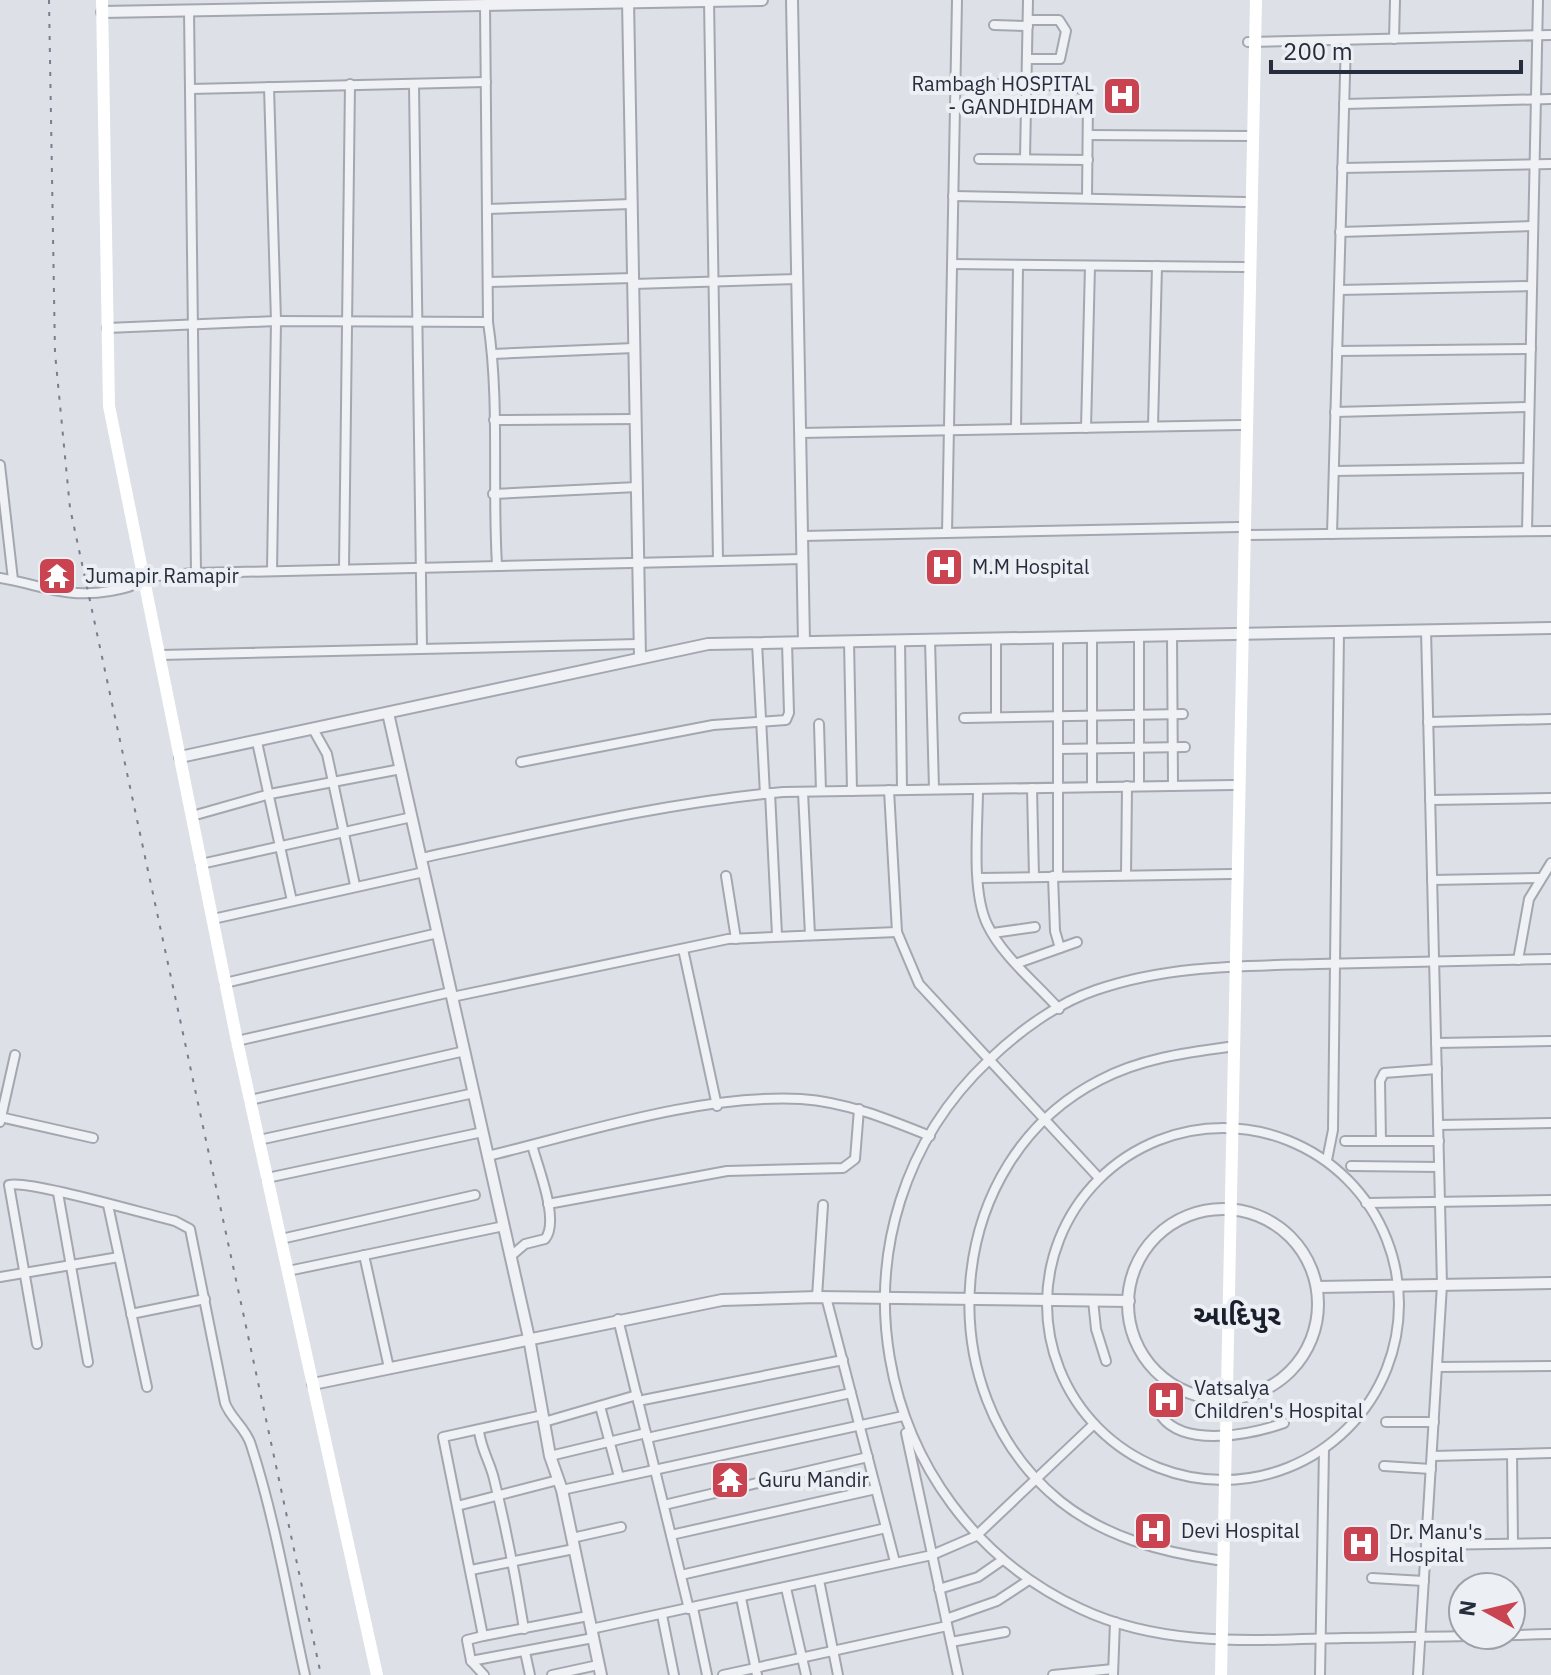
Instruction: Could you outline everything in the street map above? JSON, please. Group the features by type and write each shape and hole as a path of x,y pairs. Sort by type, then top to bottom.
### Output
{"main road":[{"path":"1249,0 1252,42"},
{"path":"1242,531 1245,202 1256,0"},
{"path":"102,6 109,406 237,1041 377,1675"},
{"path":"1215,1675 1224,1399 1248,136"},
{"path":"1229,1128 1233,785 1240,634"},
{"path":"1221,1675 1217,1560 1222,1479"}],"street":[{"path":"709,0 718,561"},
{"path":"102,6 189,10 248,5 762,0"},
{"path":"792,0 804,642"},
{"path":"947,533 957,0"},
{"path":"1025,159 1028,0"},
{"path":"1394,39 1395,0"},
{"path":"1527,531 1538,0"},
{"path":"628,1 640,658"},
{"path":"485,5 488,322 493,354 493,494 497,565"},
{"path":"189,10 196,573"},
{"path":"994,25 1059,20 1066,31 1060,59 1027,59"},
{"path":"1252,42 1551,35"},
{"path":"1332,534 1346,40"},
{"path":"190,89 486,82"},
{"path":"344,569 350,84"},
{"path":"991,84 1073,86 1083,90 1088,100 1087,198"},
{"path":"414,85 422,648"},
{"path":"269,87 276,321 272,571"},
{"path":"1344,104 1551,99"},
{"path":"1088,135 1248,136"},
{"path":"979,159 1088,160"},
{"path":"1342,168 1551,164"},
{"path":"953,196 1245,202"},
{"path":"487,209 631,204"},
{"path":"1340,232 1533,226"},
{"path":"952,264 1244,267"},
{"path":"1016,429 1018,265"},
{"path":"1086,428 1090,266"},
{"path":"1153,426 1157,266"},
{"path":"488,282 797,279"},
{"path":"1339,290 1532,286"},
{"path":"107,328 193,327 276,321 488,322"},
{"path":"493,354 634,348"},
{"path":"1337,351 1531,349"},
{"path":"1335,412 1529,407"},
{"path":"494,420 635,419"},
{"path":"800,433 1241,425"},
{"path":"0,465 13,580"},
{"path":"1334,471 1528,468"},
{"path":"493,494 637,487"},
{"path":"802,536 1551,531"},
{"path":"0,578 62,594 87,595 135,586 143,577 196,573 802,559"},
{"path":"180,757 708,644 1551,628"},
{"path":"1418,1675 1442,1285 1426,630"},
{"path":"1327,1160 1333,1130 1339,632"},
{"path":"1139,635 1139,786"},
{"path":"1172,635 1173,786"},
{"path":"1092,636 1092,787"},
{"path":"1058,637 1055,931 1060,948"},
{"path":"996,638 996,717"},
{"path":"900,640 902,790"},
{"path":"930,640 934,789"},
{"path":"849,641 852,791"},
{"path":"521,762 648,736 789,717 787,642"},
{"path":"757,643 777,935"},
{"path":"160,655 639,644"},
{"path":"388,713 511,1256 550,1456 560,1485 600,1670 552,1675"},
{"path":"964,718 1183,714"},
{"path":"1428,722 1551,719"},
{"path":"819,724 821,791"},
{"path":"313,729 327,754 355,885"},
{"path":"257,742 292,901"},
{"path":"1058,749 1185,747"},
{"path":"192,816 270,794 401,769"},
{"path":"421,858 657,808 768,794 1233,785"},
{"path":"1126,875 1127,786"},
{"path":"1032,788 1034,877"},
{"path":"978,789 981,903 993,933 1059,1009"},
{"path":"889,790 897,932 919,984 987,1062 1099,1178"},
{"path":"803,792 810,935"},
{"path":"1430,800 1551,798"},
{"path":"201,864 412,817"},
{"path":"1518,960 1529,899 1551,863"},
{"path":"213,919 424,872"},
{"path":"979,878 1232,874"},
{"path":"726,876 736,939"},
{"path":"1432,880 1540,878"},
{"path":"993,933 1035,927"},
{"path":"237,1041 452,994 736,939 897,932"},
{"path":"225,983 438,933"},
{"path":"1018,963 1077,942"},
{"path":"683,949 717,1106"},
{"path":"958,1675 891,1369 884,1298 896,1212 930,1136 972,1076 1009,1041 1059,1009 1092,991 1146,975 1233,966 1551,959"},
{"path":"1436,1043 1551,1041"},
{"path":"1217,1560 1177,1555 1096,1524 1060,1500 1038,1478 1004,1434 986,1398 971,1352 968,1299 978,1222 1000,1177 1044,1121 1099,1080 1138,1064 1228,1047"},
{"path":"250,1100 465,1051"},
{"path":"15,1055 0,1119 93,1138"},
{"path":"1381,1141 1380,1081 1384,1073 1437,1069"},
{"path":"0,1073 11,1075"},
{"path":"259,1140 474,1093"},
{"path":"488,1156 658,1115 717,1106 803,1099 859,1109 930,1136"},
{"path":"548,1204 727,1171 843,1168 855,1159 859,1109"},
{"path":"1438,1125 1551,1123"},
{"path":"1229,1128 1292,1142 1327,1160 1366,1203 1381,1228 1400,1286 1398,1324 1383,1376 1349,1427 1324,1449 1291,1466 1258,1476 1222,1479 1180,1474 1150,1463 1121,1447 1094,1424 1077,1404 1054,1359 1048,1331 1047,1300 1052,1260 1064,1224 1099,1178 1130,1153 1164,1138 1229,1128"},
{"path":"267,1178 483,1132"},
{"path":"1345,1141 1439,1141"},
{"path":"511,1256 525,1244 548,1237 551,1225 532,1145"},
{"path":"1351,1166 1439,1167"},
{"path":"37,1344 9,1190 12,1184 175,1221 190,1229 225,1403 230,1415 250,1440 274,1530 305,1675"},
{"path":"58,1193 88,1362"},
{"path":"281,1239 475,1195"},
{"path":"1366,1203 1551,1200"},
{"path":"108,1205 147,1387"},
{"path":"823,1205 822,1297 843,1360 895,1562"},
{"path":"0,1211 12,1207"},
{"path":"1228,1208 1254,1213 1286,1232 1311,1266 1317,1287 1317,1319 1312,1339 1293,1369 1259,1392 1224,1399 1178,1387 1158,1373 1142,1352 1131,1324 1129,1301 1134,1272 1153,1241 1179,1220 1198,1212 1228,1208"},
{"path":"288,1271 504,1226"},
{"path":"364,1255 389,1368"},
{"path":"0,1277 119,1257"},
{"path":"1317,1287 1551,1283"},
{"path":"313,1384 722,1300 822,1297 1129,1301"},
{"path":"131,1314 205,1299"},
{"path":"1093,1300 1096,1329 1106,1361"},
{"path":"618,1319 707,1675"},
{"path":"483,1636 443,1437 843,1360"},
{"path":"1437,1367 1551,1366"},
{"path":"1178,1387 1163,1420 1179,1428 1223,1437 1284,1423"},
{"path":"550,1456 851,1393"},
{"path":"600,1406 619,1477"},
{"path":"457,1506 560,1485 619,1477 902,1414"},
{"path":"902,1414 916,1445 976,1536 1001,1561 1080,1609 1115,1622 1218,1641 1551,1634"},
{"path":"1386,1422 1434,1422"},
{"path":"471,1661 525,1652 662,1615 932,1555 976,1536 1094,1424"},
{"path":"479,1431 513,1560 524,1629"},
{"path":"1320,1675 1324,1449"},
{"path":"1432,1456 1551,1453"},
{"path":"1512,1454 1513,1543"},
{"path":"664,1505 868,1457"},
{"path":"1384,1466 1431,1469"},
{"path":"671,1535 876,1489"},
{"path":"471,1570 573,1544 621,1527"},
{"path":"681,1575 886,1528"},
{"path":"1426,1545 1551,1543"},
{"path":"939,1589 978,1577 1001,1561"},
{"path":"1372,1578 1424,1581"},
{"path":"819,1580 838,1675"},
{"path":"723,1675 756,1672 947,1623 997,1601 1029,1580"},
{"path":"786,1588 806,1675"},
{"path":"741,1598 756,1672"},
{"path":"662,1615 674,1675"},
{"path":"482,1675 471,1661 467,1640 588,1616"},
{"path":"1053,1675 1113,1672 1115,1622"},
{"path":"951,1642 1005,1632"},
{"path":"525,1652 530,1675"}],"railway":[{"path":"49,0 55,353 70,508 321,1675"}],"place":[{"name":"Rambagh HOSPITAL - GANDHIDHAM","path":"1122,96"},
{"name":"M.M Hospital","path":"944,567"},
{"name":"Jumapir Ramapir","path":"57,576"},
{"name":"Vatsalya Children's Hospital","path":"1166,1400"},
{"name":"Guru Mandir","path":"730,1480"},
{"name":"Devi Hospital","path":"1153,1531"},
{"name":"Dr. Manu's Hospital","path":"1361,1544"}],"district":[{"name":"આદિપુર","path":"1237,1315"}]}
